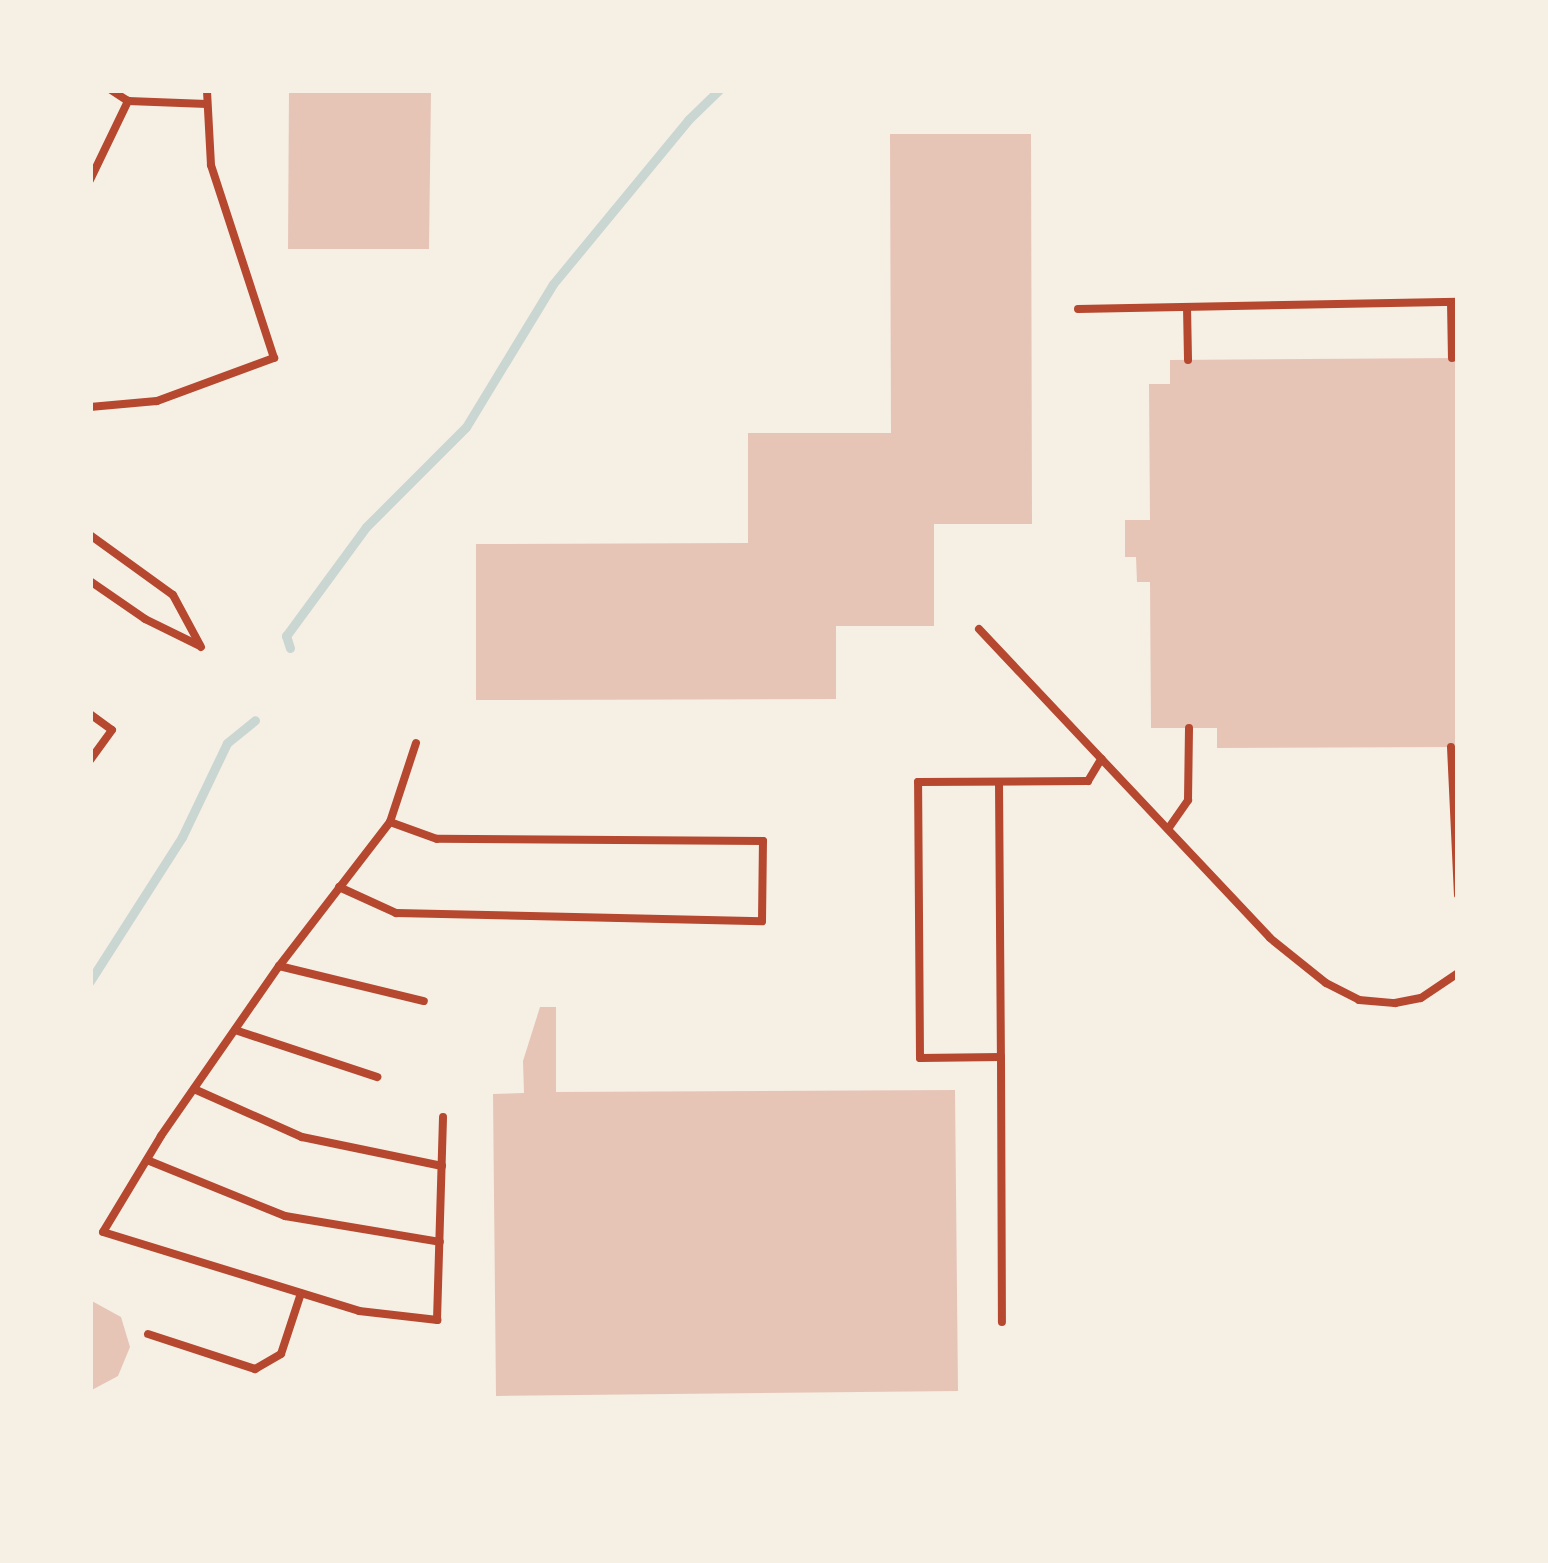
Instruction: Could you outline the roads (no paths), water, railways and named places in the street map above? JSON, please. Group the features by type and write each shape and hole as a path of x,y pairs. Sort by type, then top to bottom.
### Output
{"lane":[{"path":"111,90 128,101 207,104"},
{"path":"90,407 157,401 274,358 211,165 207,90"},
{"path":"90,180 128,101"},
{"path":"1078,309 1455,302 1452,358"},
{"path":"1187,307 1189,360"},
{"path":"90,535 173,595 201,646 145,619 90,580"},
{"path":"979,629 1270,938 1342,993 1395,1003 1421,998 1458,973"},
{"path":"90,713 112,730 90,760"},
{"path":"1168,829 1188,800 1190,728"},
{"path":"416,743 390,822 279,966 103,1232 359,1311 437,1320 443,1117"},
{"path":"1451,747 1458,895"},
{"path":"1000,1057 920,1058 918,782 1088,781 1101,759"},
{"path":"999,782 1002,1322"},
{"path":"340,887 396,913 762,921 763,841 437,839 390,822"},
{"path":"279,966 424,1001"},
{"path":"235,1030 377,1077"},
{"path":"194,1089 302,1138 442,1166"},
{"path":"147,1160 284,1216 440,1242"},
{"path":"148,1334 255,1369 281,1354 301,1293"}],"waterway":[{"path":"290,648 286,636 366,527 466,427 553,284 688,120 719,90"},
{"path":"90,981 182,837 227,743 255,720"}]}
